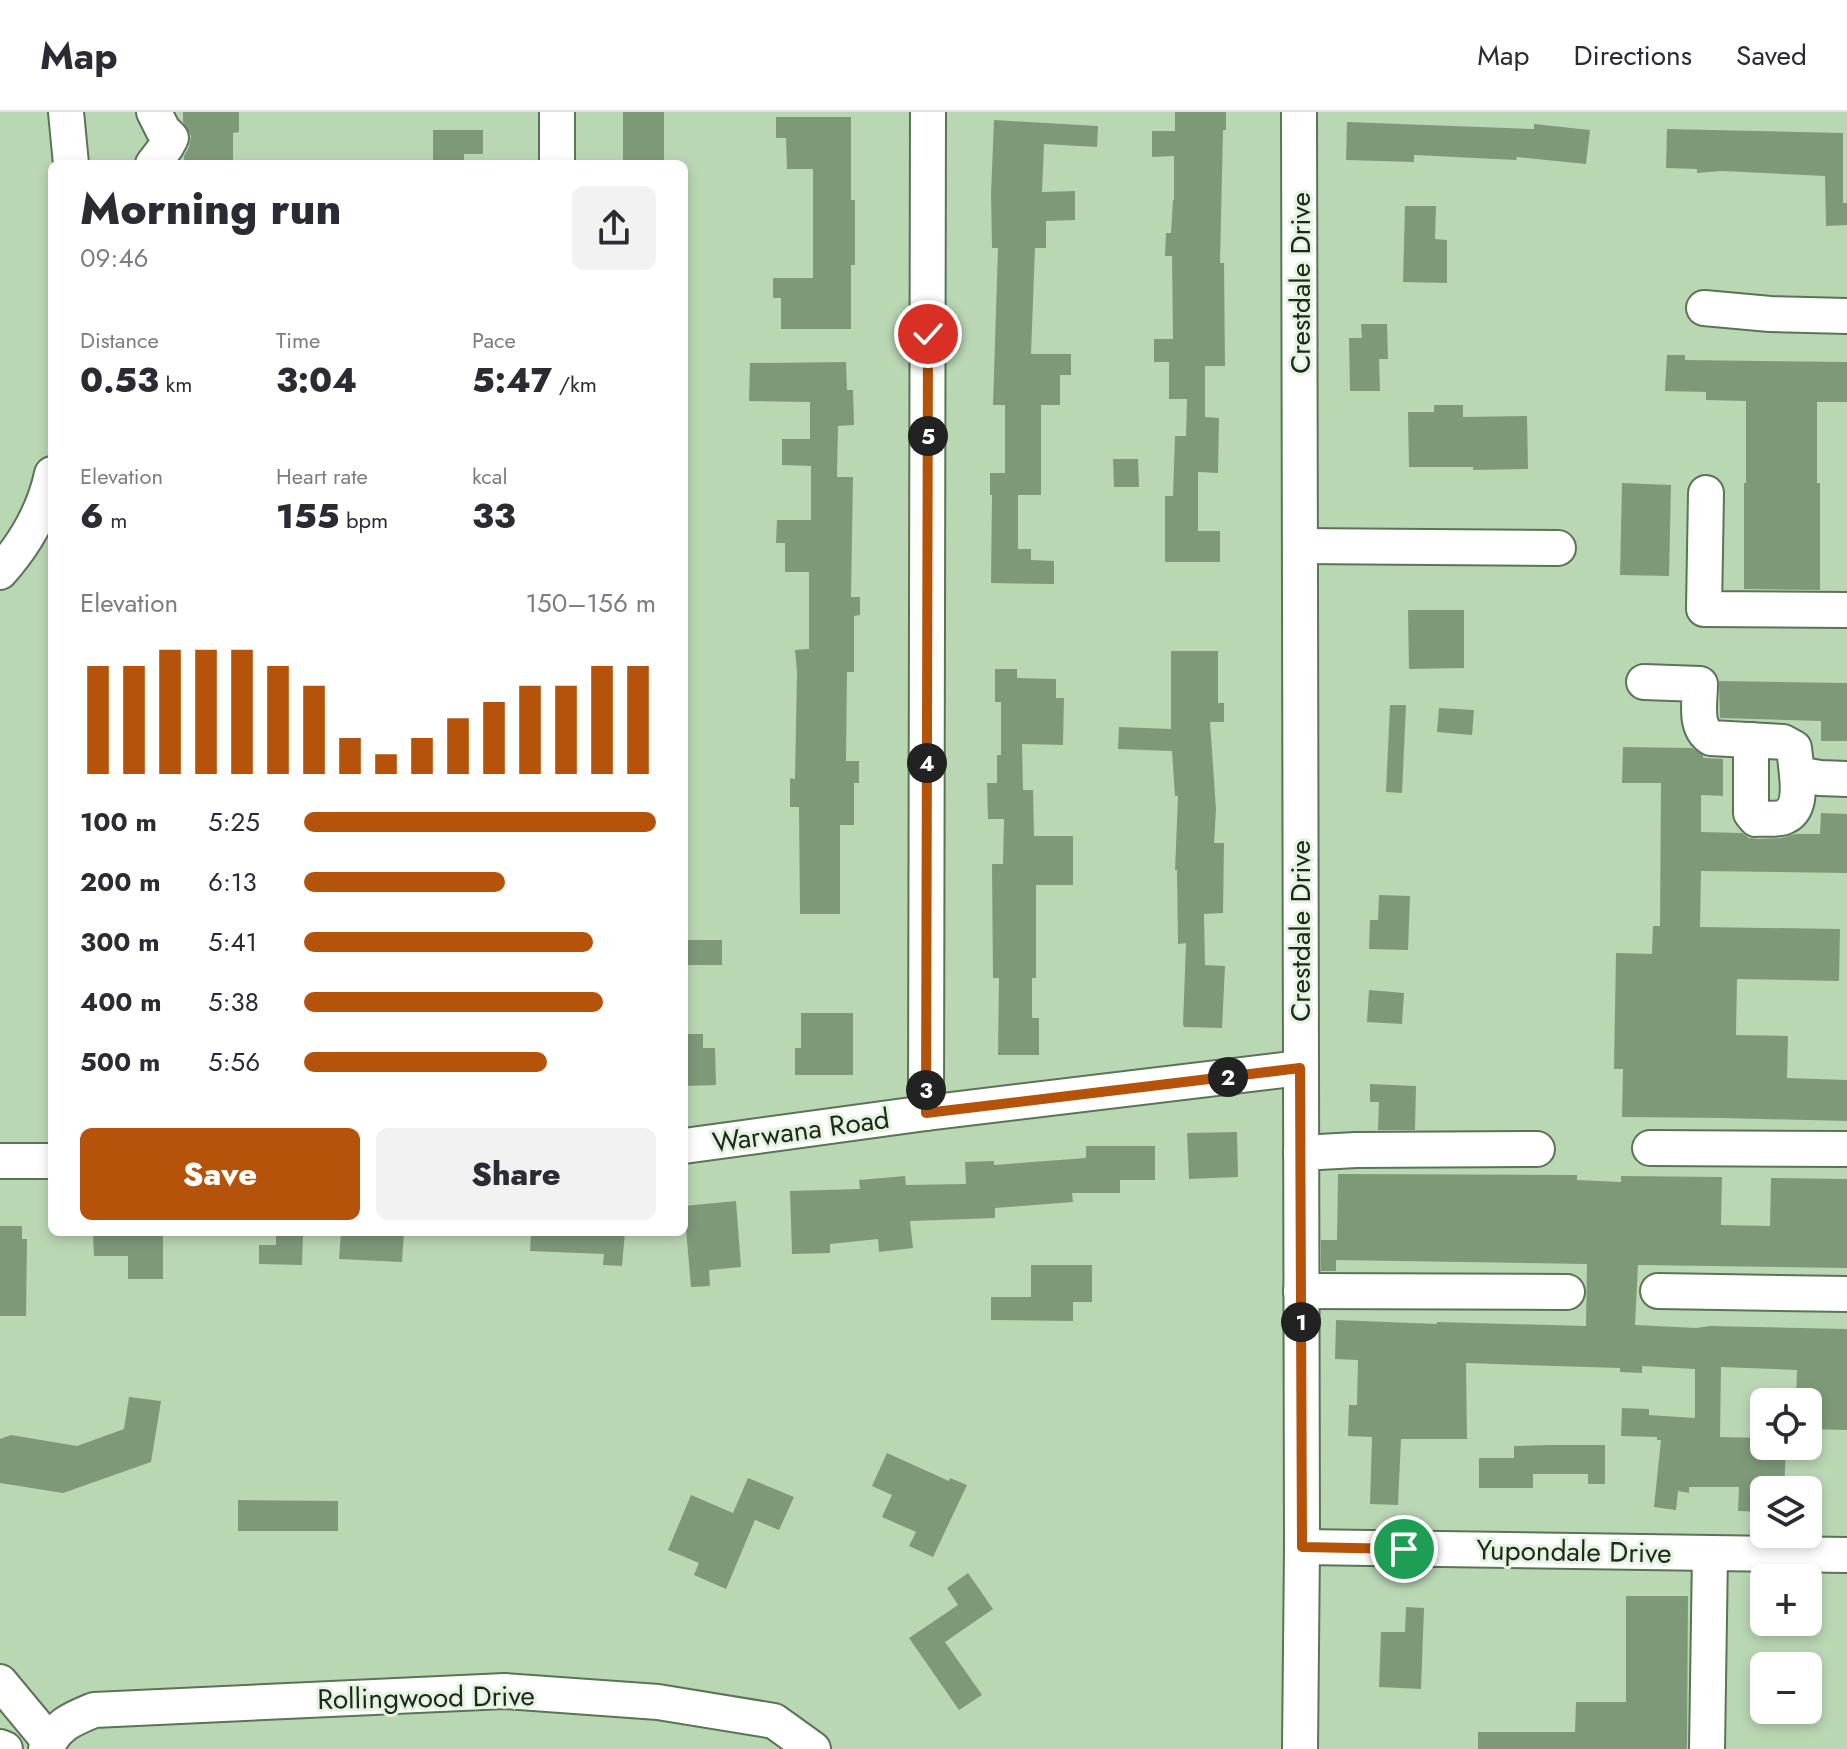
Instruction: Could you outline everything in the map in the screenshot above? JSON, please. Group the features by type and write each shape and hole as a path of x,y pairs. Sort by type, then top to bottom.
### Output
{"street":[{"path":"66,112 71,160"},
{"path":"154,112 171,138 156,160"},
{"path":"557,112 557,160"},
{"path":"926,1113 928,112"},
{"name":"Crestdale Drive","path":"1299,112 1300,1749"},
{"path":"1704,308 1847,316"},
{"path":"0,572 34,523 48,490"},
{"path":"1706,493 1704,609 1847,610"},
{"path":"1300,546 1558,548"},
{"path":"1644,682 1700,684 1699,723 1703,733 1711,738 1751,740 1783,742 1794,748 1798,795 1794,809 1783,817 1756,819 1751,813 1751,740"},
{"path":"1797,774 1847,779"},
{"name":"Warwana Road","path":"688,1145 1300,1068"},
{"path":"1650,1148 1847,1149"},
{"path":"1301,1153 1537,1149"},
{"path":"0,1161 48,1161"},
{"path":"1301,1291 1567,1292"},
{"path":"1658,1291 1847,1294"},
{"name":"Yupondale Drive","path":"1302,1547 1847,1555"},
{"path":"1707,1749 1710,1553"},
{"path":"0,1682 48,1745"},
{"name":"Rollingwood Drive","path":"48,1745 65,1722 94,1710 505,1691 658,1702 774,1721 813,1749"}],"building":[{"path":"183,112 239,112 239,132 233,133 233,160 184,160 191,136 183,122"},
{"path":"623,112 664,112 664,160 623,160"},
{"path":"1175,112 1226,112 1220,263 1224,263 1225,366 1205,366 1205,417 1219,418 1218,473 1198,472 1198,531 1220,531 1220,562 1165,562 1165,496 1173,496 1175,436 1186,436 1187,399 1169,399 1169,362 1154,362 1154,339 1173,339 1172,256 1165,256 1166,233 1171,233 1174,200 1174,156 1152,157 1152,131 1175,131"},
{"path":"776,117 851,117 855,265 851,265 851,329 781,329 781,298 773,298 773,278 813,278 813,169 787,169 786,138 776,138"},
{"path":"994,120 1098,126 1097,147 1044,144 1042,192 1075,191 1075,220 1046,221 1046,248 1035,248 1031,354 1071,354 1071,375 1060,375 1060,405 1041,405 1041,495 1018,495 1018,549 1031,549 1031,560 1054,561 1054,584 991,583 990,473 1005,473 1005,405 993,405 998,248 992,248"},
{"path":"1347,122 1534,129 1534,124 1590,130 1586,164 1517,157 1516,160 1414,155 1414,162 1346,160"},
{"path":"1667,129 1843,133 1843,203 1847,203 1847,225 1826,226 1825,176 1722,171 1697,173 1697,169 1666,168"},
{"path":"433,130 483,130 483,154 464,154 464,160 433,160"},
{"path":"1405,206 1436,206 1435,239 1447,240 1447,283 1403,282"},
{"path":"1361,324 1387,324 1388,359 1379,359 1380,391 1350,391 1349,338 1362,338"},
{"path":"1667,355 1685,355 1685,360 1847,362 1847,402 1817,402 1820,590 1744,589 1746,401 1706,400 1706,392 1665,391"},
{"path":"846,362 847,390 853,390 854,425 838,426 837,477 853,477 851,597 860,597 860,615 854,616 854,672 847,672 846,761 859,761 859,783 854,783 854,825 840,825 840,914 800,914 799,807 790,807 790,778 795,779 795,650 809,649 809,572 785,572 785,543 776,543 777,520 811,520 811,466 782,465 782,439 810,439 810,402 749,401 750,363"},
{"path":"1434,405 1463,405 1463,417 1527,416 1528,469 1409,467 1408,412 1434,412"},
{"path":"1113,459 1138,459 1139,487 1114,487"},
{"path":"1622,483 1671,485 1669,576 1620,575"},
{"path":"1408,610 1464,610 1464,668 1409,669"},
{"path":"1171,651 1218,651 1218,703 1224,703 1224,722 1210,722 1216,809 1214,843 1224,843 1223,913 1204,914 1205,965 1225,966 1222,1028 1184,1027 1183,1024 1186,943 1178,944 1175,870 1178,796 1175,796 1172,751 1118,749 1119,727 1171,729"},
{"path":"995,669 1017,669 1017,678 1056,679 1056,698 1064,698 1063,745 1022,744 1023,790 1033,790 1034,836 1073,836 1073,885 1036,885 1036,978 1032,978 1032,1018 1039,1018 1039,1055 998,1055 999,978 993,978 992,864 1003,864 1004,819 988,819 987,783 997,783 997,755 1001,755 1001,702 995,702"},
{"path":"1719,681 1847,683 1847,741 1821,741 1821,721 1720,718"},
{"path":"1390,705 1406,705 1402,793 1386,792"},
{"path":"1439,708 1474,710 1472,735 1437,732"},
{"path":"1623,747 1692,748 1703,758 1723,759 1723,796 1701,795 1701,832 1742,833 1758,839 1820,834 1821,813 1847,814 1847,873 1701,871 1700,927 1840,929 1839,981 1737,979 1736,1035 1788,1036 1787,1078 1847,1080 1847,1121 1622,1117 1623,1069 1614,1069 1616,953 1652,954 1653,926 1660,926 1661,783 1622,783"},
{"path":"1379,895 1410,896 1408,950 1369,949 1370,920 1378,920"},
{"path":"688,940 722,940 722,965 688,965"},
{"path":"1369,990 1404,993 1402,1024 1367,1022"},
{"path":"801,1013 853,1013 853,1075 795,1075 795,1048 801,1048"},
{"path":"688,1034 703,1034 703,1048 715,1048 716,1085 688,1086"},
{"path":"1370,1084 1416,1086 1415,1130 1378,1130 1379,1102 1370,1102"},
{"path":"1237,1132 1238,1177 1189,1179 1187,1133"},
{"path":"1086,1146 1155,1146 1155,1180 1120,1180 1120,1193 1072,1193 1073,1202 995,1208 995,1218 910,1221 913,1248 879,1252 878,1239 830,1244 830,1253 792,1254 790,1191 860,1189 859,1180 905,1176 906,1185 966,1184 965,1162 994,1161 994,1165 1086,1158"},
{"path":"1338,1174 1577,1175 1577,1180 1621,1182 1621,1176 1722,1177 1721,1225 1770,1226 1771,1178 1847,1179 1847,1268 1638,1265 1635,1325 1847,1329 1847,1430 1822,1429 1822,1388 1796,1388 1797,1370 1721,1367 1720,1437 1750,1438 1750,1460 1785,1460 1785,1476 1750,1476 1750,1511 1738,1511 1739,1487 1689,1487 1689,1493 1678,1491 1676,1510 1654,1507 1661,1440 1657,1437 1621,1436 1622,1408 1649,1409 1649,1415 1695,1418 1695,1369 1642,1366 1642,1373 1620,1372 1620,1368 1466,1363 1467,1439 1401,1439 1398,1505 1370,1504 1372,1437 1348,1436 1349,1405 1357,1405 1358,1360 1335,1359 1336,1320 1586,1326 1587,1264 1336,1260 1336,1271 1321,1271 1321,1240 1337,1240"},
{"path":"736,1201 741,1267 709,1270 710,1286 691,1287 687,1236 688,1206"},
{"path":"0,1226 22,1226 22,1239 27,1239 26,1316 0,1316"},
{"path":"93,1236 163,1236 163,1279 128,1279 128,1256 94,1256"},
{"path":"276,1236 303,1236 302,1265 259,1264 259,1245 276,1245"},
{"path":"341,1236 404,1236 402,1262 339,1259"},
{"path":"531,1236 625,1236 622,1266 603,1265 604,1254 530,1251"},
{"path":"1031,1265 1092,1265 1092,1302 1073,1302 1073,1321 991,1320 991,1297 1031,1297"},
{"path":"129,1397 161,1401 151,1462 63,1493 0,1483 0,1439 11,1435 77,1446 124,1429"},
{"path":"1605,1445 1605,1484 1588,1484 1588,1474 1533,1474 1533,1488 1479,1488 1479,1458 1514,1458 1514,1446"},
{"path":"887,1453 949,1481 950,1478 967,1485 933,1557 909,1546 916,1532 882,1517 892,1495 872,1486"},
{"path":"748,1478 794,1497 779,1530 755,1520 726,1589 694,1575 699,1563 668,1550 691,1495 733,1513"},
{"path":"238,1500 338,1501 338,1531 238,1531"},
{"path":"968,1573 993,1609 945,1642 982,1695 959,1710 909,1638 958,1605 947,1588"},
{"path":"1626,1596 1688,1596 1687,1749 1478,1749 1478,1732 1575,1732 1576,1702 1626,1702"},
{"path":"1406,1607 1424,1608 1421,1689 1379,1687 1381,1632 1405,1632"}],"route":[{"path":"928,334 926,1113 1300,1068 1302,1547 1404,1549"}]}
